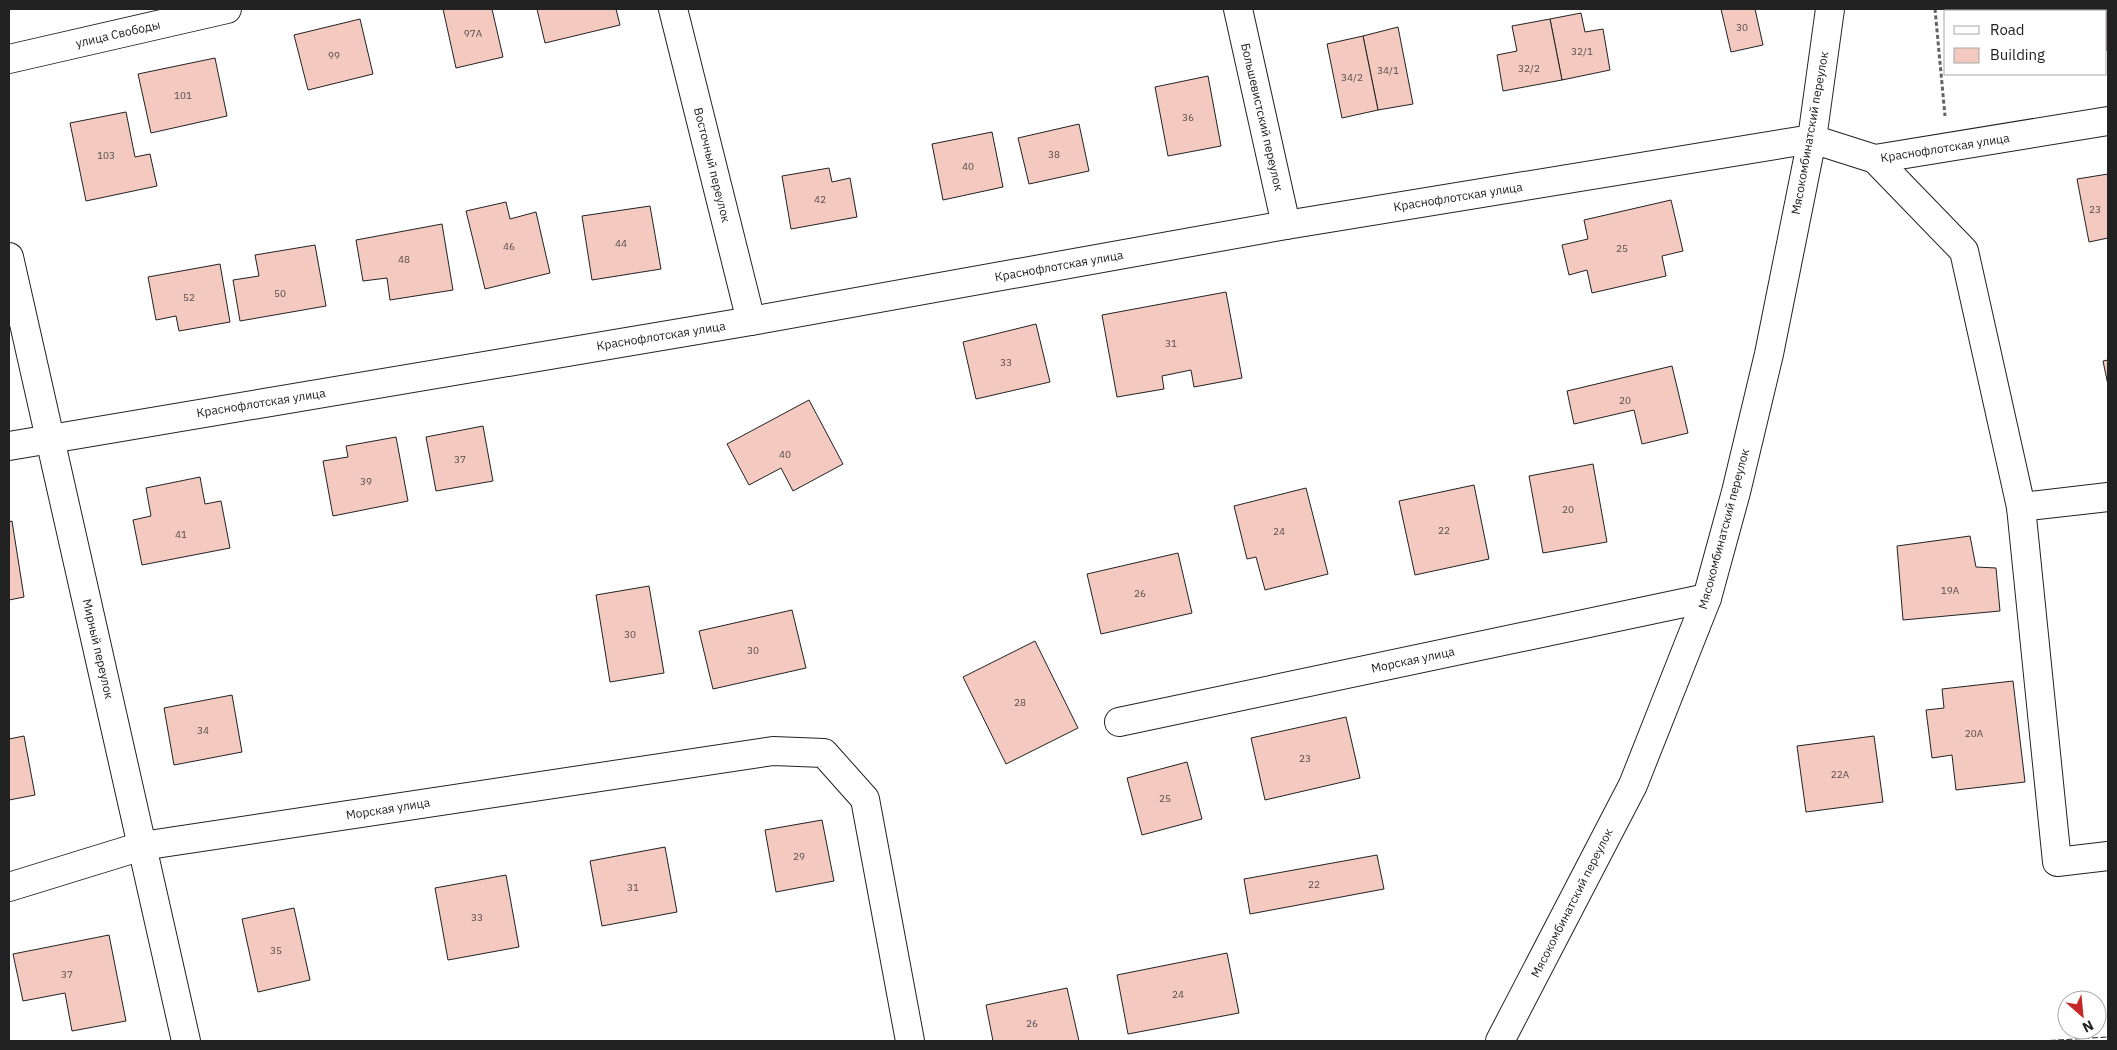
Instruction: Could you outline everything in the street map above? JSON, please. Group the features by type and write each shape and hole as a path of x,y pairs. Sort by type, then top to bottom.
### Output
{"street":[{"name":"улица Свободы","path":"9,59 227,9"},
{"name":"Восточный переулок","path":"673,9 751,321"},
{"name":"Большевистский переулок","path":"1238,9 1286,225"},
{"name":"Мясокомбинатский переулок","path":"1500,1041 1632,785 1707,598 1736,492 1769,354 1812,139 1830,9"},
{"name":"Краснофлотская улица","path":"9,446 751,321 1286,225 1812,139 1874,159 1948,149 2108,121"},
{"path":"1874,159 1964,251 2021,507 2057,862 2108,856"},
{"name":"Мирный переулок","path":"9,258 186,1041"},
{"path":"2021,507 2108,496"},
{"name":"Морская улица","path":"1119,722 1707,598"},
{"name":"Морская улица","path":"9,887 142,846 773,751 824,753 865,799 910,1041"}],"path":[{"path":"1935,9 1948,149"}],"building":[{"path":"443,9 492,9 503,57 456,68"},
{"path":"537,9 616,9 620,25 545,43"},
{"path":"1721,9 1755,9 1763,45 1731,52"},
{"path":"2108,9 2108,49 2107,10 2074,10"},
{"path":"1581,13 1585,32 1603,29 1610,70 1562,80 1550,19"},
{"path":"360,19 373,74 308,90 294,35"},
{"path":"1550,19 1562,80 1503,91 1497,55 1517,51 1512,26"},
{"path":"1398,27 1413,104 1378,110 1363,36"},
{"path":"1363,36 1378,110 1342,118 1327,44"},
{"path":"215,58 227,116 151,133 138,74"},
{"path":"1208,76 1221,146 1168,156 1155,87"},
{"path":"126,112 135,157 150,154 157,186 86,201 70,123"},
{"path":"1079,124 1089,171 1029,184 1018,138"},
{"path":"992,132 1003,187 943,200 932,144"},
{"path":"829,168 832,182 850,178 857,217 791,229 782,176"},
{"path":"2108,174 2108,238 2089,242 2077,179"},
{"path":"1671,200 1683,251 1662,256 1666,276 1592,293 1587,270 1569,275 1562,245 1588,239 1584,220"},
{"path":"506,202 510,219 536,212 550,273 485,289 466,211"},
{"path":"650,206 661,269 592,280 582,216"},
{"path":"442,224 453,290 390,300 387,278 363,281 356,240"},
{"path":"315,245 326,306 240,321 233,280 259,276 255,255"},
{"path":"220,264 230,322 179,331 176,316 156,320 148,277"},
{"path":"1226,292 1242,378 1194,387 1191,370 1162,376 1164,389 1117,397 1102,315"},
{"path":"1036,324 1050,382 976,399 963,342"},
{"path":"2108,360 2108,385 2103,361"},
{"path":"1672,366 1688,433 1642,444 1634,410 1574,424 1567,391"},
{"path":"809,400 843,464 793,491 781,468 749,485 727,444"},
{"path":"483,426 493,481 436,491 426,437"},
{"path":"396,437 408,501 333,516 323,461 348,457 346,446"},
{"path":"1593,464 1607,542 1543,553 1529,476"},
{"path":"200,477 205,504 221,501 230,548 142,565 133,520 151,516 146,488"},
{"path":"1474,485 1489,559 1415,575 1399,501"},
{"path":"1306,488 1328,574 1265,590 1256,557 1247,559 1234,506"},
{"path":"12,521 24,597 9,600 9,522"},
{"path":"1970,536 1976,567 1996,568 2000,611 1903,620 1897,546"},
{"path":"1178,553 1192,613 1101,634 1087,574"},
{"path":"649,586 664,673 610,682 596,595"},
{"path":"792,610 806,668 713,689 699,631"},
{"path":"1035,641 1078,728 1006,764 963,677"},
{"path":"2013,681 2025,782 1956,790 1952,755 1932,758 1926,710 1944,708 1942,689"},
{"path":"232,695 242,752 174,765 164,708"},
{"path":"1346,717 1360,778 1265,800 1251,738"},
{"path":"24,736 35,795 9,800 9,739"},
{"path":"1874,736 1883,802 1806,812 1797,746"},
{"path":"1187,762 1202,819 1142,835 1127,778"},
{"path":"822,820 834,881 776,892 765,830"},
{"path":"665,847 677,912 602,926 590,861"},
{"path":"1377,855 1384,889 1250,914 1244,879"},
{"path":"506,875 519,947 448,960 435,888"},
{"path":"294,908 310,980 258,992 242,919"},
{"path":"109,935 126,1021 72,1031 65,993 23,1001 13,954"},
{"path":"1227,953 1239,1013 1128,1034 1117,975"},
{"path":"1067,988 1079,1041 993,1041 986,1005"}],"fence":[{"path":"2041,1041 2108,1037"}]}
